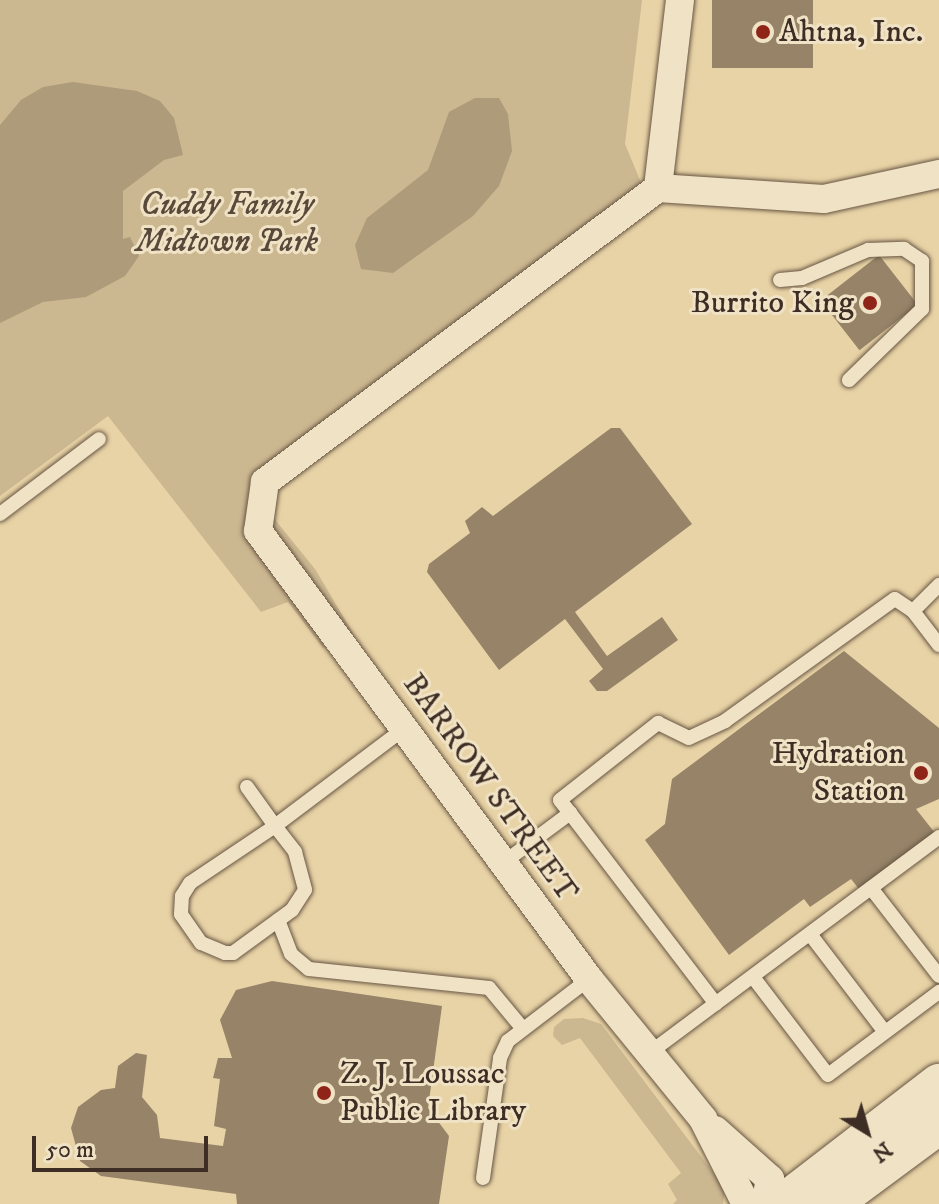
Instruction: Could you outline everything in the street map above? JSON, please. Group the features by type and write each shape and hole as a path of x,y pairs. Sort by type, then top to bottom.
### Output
{"main road":[{"path":"783,1204 939,1084"},
{"path":"831,1204 939,1124"}],"street":[{"path":"680,0 659,156 658,188 824,199 939,174"},
{"name":"BARROW STREET","path":"658,188 265,482 258,531 589,979 652,1051 703,1119 746,1204"},
{"name":"BARROW STREET","path":"703,1119 770,1179 765,1204"}],"lane":[{"path":"780,280 802,278 868,250 904,249 922,261 922,309 849,380"},
{"path":"0,514 99,439"},
{"path":"913,611 939,585"},
{"path":"716,1004 560,800 658,723 689,738 725,721 895,599 913,611 939,645"},
{"path":"247,787 275,826 295,852 307,881 302,898 278,920 233,953 225,953 201,943 181,914 182,896 190,883 275,826 405,728"},
{"path":"503,863 570,813"},
{"path":"652,1051 934,841 939,859"},
{"path":"871,888 939,976"},
{"path":"278,920 291,954 309,969 489,988 523,1029"},
{"path":"810,934 885,1032"},
{"path":"753,977 828,1075 939,992"},
{"path":"483,1178 500,1058 508,1041 589,979"}],"green space":[{"name":"Cuddy Family Midtown Park","path":"0,0 642,0 625,144 642,185 259,500 315,569 353,633 323,648 288,602 261,612 108,416 0,496"},
{"path":"583,1018 601,1024 718,1179 725,1190 723,1204 673,1204 677,1200 668,1184 681,1173 580,1038 562,1045 553,1036 554,1027 564,1019"}],"shaded area":[{"path":"73,82 137,91 160,101 174,118 183,155 164,160 123,191 123,239 130,237 139,256 125,276 86,297 43,302 0,323 0,125 21,100 43,87"},
{"path":"475,98 499,98 508,114 512,151 499,186 473,216 393,273 361,269 355,245 367,218 428,170 449,112"}],"building":[{"name":"Ahtna, Inc.","path":"712,0 813,0 813,68 712,68"},
{"name":"Burrito King","path":"879,255 918,305 859,350 821,301"},
{"path":"611,428 620,428 692,524 575,612 607,656 662,617 678,640 607,691 597,691 589,681 603,669 565,619 499,670 427,572 429,564 470,533 465,521 482,507 493,516"},
{"path":"844,651 939,728 939,799 916,809 935,833 859,889 851,879 810,907 804,899 729,955 645,840 665,824 672,779"},
{"name":"Z. J. Loussac Public Library","path":"272,981 442,1006 428,1108 449,1136 439,1204 237,1204 236,1194 101,1176 80,1161 71,1128 78,1107 101,1090 115,1088 118,1066 136,1053 147,1055 142,1097 157,1115 160,1138 223,1146 226,1129 214,1126 220,1079 213,1078 218,1058 232,1058 220,1020 236,990"}],"place":[{"name":"Ahtna, Inc.","path":"763,32"},
{"name":"Burrito King","path":"870,303"},
{"name":"Hydration Station","path":"921,773"},
{"name":"Z. J. Loussac Public Library","path":"324,1093"}]}
